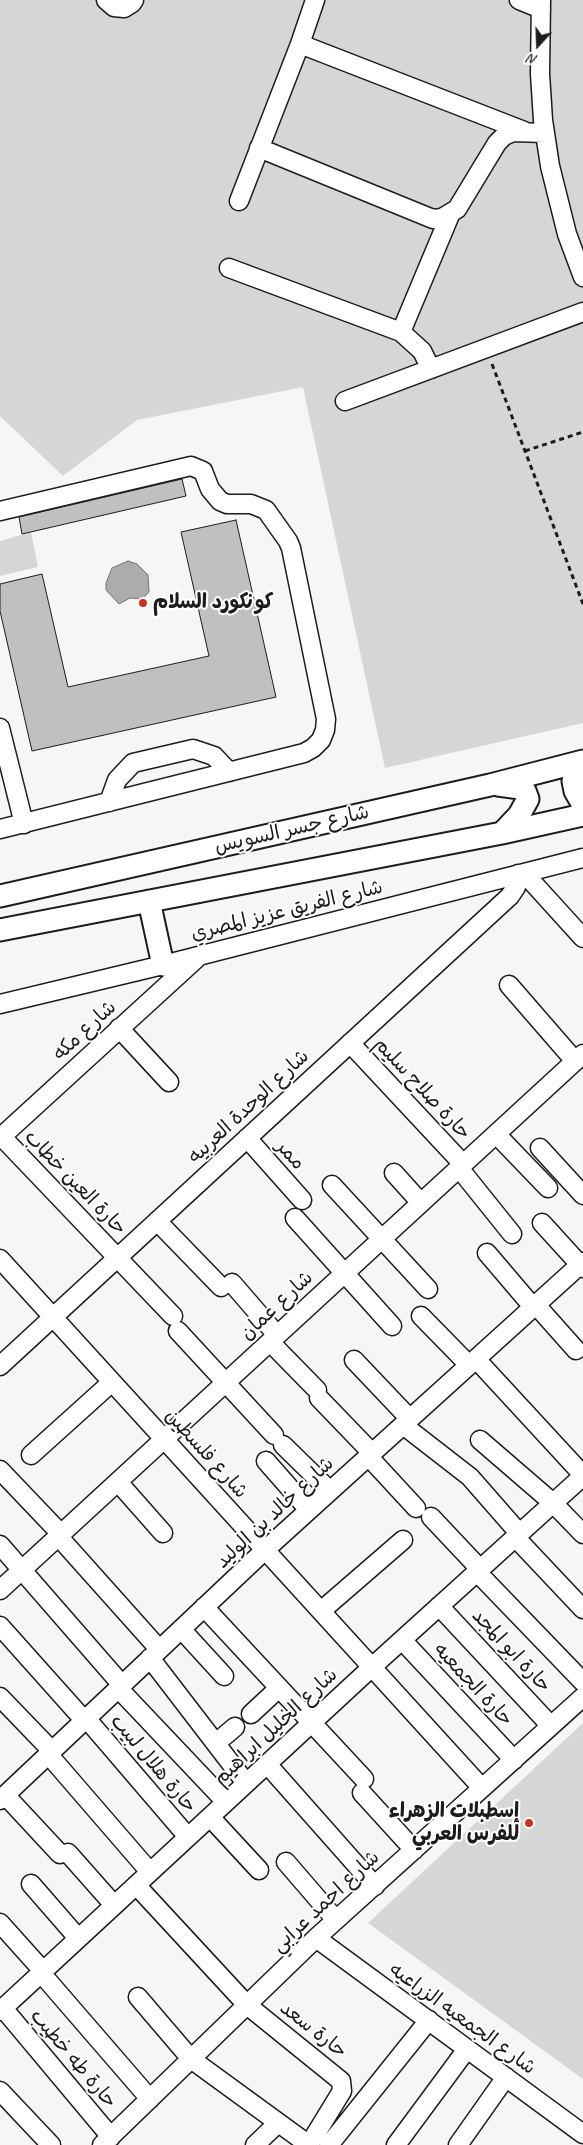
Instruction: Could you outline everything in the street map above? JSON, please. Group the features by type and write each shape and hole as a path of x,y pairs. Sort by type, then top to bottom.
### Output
{"main road":[{"name":"شارع جسر السويس","path":"0,896 490,785 580,762"},
{"path":"580,762 573,781 575,791 583,805"},
{"path":"490,785 515,786 527,794 526,805 502,832"},
{"name":"شارع جسر السويس","path":"0,930 583,815"},
{"path":"149,901 164,965"}],"street":[{"path":"106,0 114,7 124,8 134,0"},
{"path":"239,200 300,44 315,0"},
{"path":"519,0 541,4 540,74 550,166 565,226 583,277"},
{"path":"300,44 524,131"},
{"path":"401,332 450,215 466,196 497,142 513,132 545,133"},
{"path":"259,148 434,219 450,215"},
{"path":"229,268 401,332 422,351 431,369"},
{"path":"345,401 583,312"},
{"path":"0,511 191,466 203,471 210,489 220,501 227,504 258,506 271,516 291,548 326,719 325,730 321,740 304,753 0,829"},
{"path":"0,728 24,824"},
{"path":"109,802 116,780 133,763 193,749 214,756 229,772"},
{"name":"شارع الفريق عزيز المصري","path":"0,1004 164,965 583,858"},
{"path":"521,873 583,938"},
{"name":"شارع الوحدة العربيه","path":"0,1366 510,896 516,888 521,873"},
{"name":"شارع مكه","path":"1,1138 198,956"},
{"path":"509,985 580,1059"},
{"path":"120,1028 169,1082"},
{"name":"حارة صلاح سليم","path":"350,1043 461,1166 512,1234"},
{"name":"شارع عمان","path":"0,1590 273,1338 580,1059"},
{"path":"496,1134 548,1188"},
{"name":"حارة العين خطاب","path":"1,1138 117,1258 278,1440 330,1491"},
{"name":"ممر","path":"247,1138 302,1200"},
{"path":"540,1148 583,1195"},
{"path":"394,1173 421,1203"},
{"path":"332,1185 428,1289"},
{"path":"295,1218 392,1326"},
{"path":"157,1221 227,1285 370,1455 583,1682"},
{"path":"542,1223 582,1264"},
{"path":"487,1253 576,1350"},
{"name":"شارع فلسطين","path":"0,1259 482,1788"},
{"name":"شارع خالد بن الوليد","path":"3,1792 50,1752 265,1550 582,1264"},
{"path":"421,1316 473,1362 583,1475"},
{"path":"354,1360 406,1422 470,1477 517,1535 583,1609"},
{"path":"31,1455 112,1382"},
{"path":"480,1440 553,1503 583,1534"},
{"path":"266,1462 309,1510"},
{"path":"0,1470 60,1535 155,1654 200,1723 246,1783"},
{"name":"شارع الخليل ابراهيم","path":"3,2003 42,1972 583,1475"},
{"path":"118,1482 163,1533"},
{"path":"322,1611 403,1540"},
{"path":"0,1545 23,1569 120,1687 226,1802"},
{"name":"حارة ابو المجد","path":"439,1606 551,1726"},
{"path":"204,1607 312,1723 414,1850"},
{"name":"حارة هلال لبيب","path":"0,1626 85,1719 188,1837"},
{"path":"180,1629 224,1676"},
{"name":"حارة الجمعيه","path":"402,1640 514,1760"},
{"path":"251,1714 279,1688"},
{"path":"0,1697 50,1752 150,1872"},
{"name":"شارع احمد عرابي","path":"107,2141 316,1938 583,1697"},
{"path":"216,1743 235,1727"},
{"path":"267,1764 374,1886"},
{"path":"3,1792 114,1905"},
{"path":"210,1817 259,1870"},
{"path":"286,1862 336,1920"},
{"path":"31,1884 78,1938"},
{"path":"136,1885 247,2005"},
{"path":"0,1922 150,2100"},
{"name":"شارع الجمعيه الزراعيه","path":"316,1938 583,2134"},
{"path":"138,1997 191,2059 309,2145"},
{"name":"حارة طه خطيب","path":"3,2003 107,2141"},
{"name":"حارة سعد","path":"247,2005 342,2081 342,2091 309,2145"},
{"path":"329,2145 429,2020"},
{"path":"396,2145 467,2048"},
{"path":"458,2145 506,2077"},
{"path":"0,2090 51,2145"},
{"path":"255,2145 278,2123"}],"path":[{"path":"486,348 583,604"},
{"path":"525,451 583,432"}],"shaded area":[{"path":"0,0 583,0 583,723 385,768 303,387 137,420 63,476 0,416"},
{"path":"31,532 38,567 0,576 0,541"},
{"path":"128,561 137,564 148,575 149,592 142,599 130,598 119,604 106,590 106,583 112,568"},
{"name":"إسطبلات الزهراء للفرس العربي","path":"583,1723 583,2079 368,1923"}],"building":[{"path":"182,479 186,496 22,534 19,517"},
{"path":"236,520 276,697 32,751 0,611 0,584 42,574 68,687 209,656 181,532"}],"place":[{"name":"كونكورد السلام","path":"143,603"},
{"name":"إسطبلات الزهراء للفرس العربي","path":"529,1823"}]}
